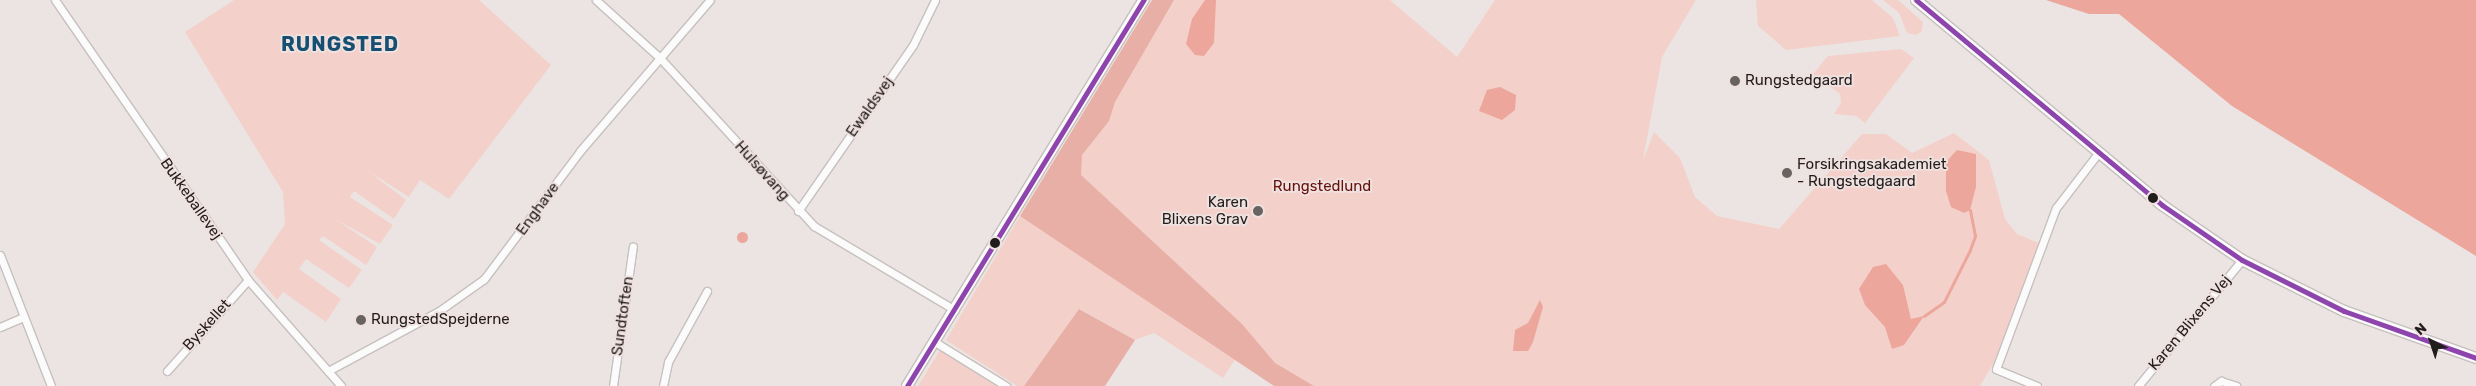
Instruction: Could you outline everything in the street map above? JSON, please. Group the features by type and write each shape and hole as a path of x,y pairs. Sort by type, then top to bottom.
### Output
{"main road":[{"path":"907,386 1144,0"},
{"path":"1916,0 2162,205 2242,260 2344,312 2476,358"}],"street":[{"name":"Bukkeballevej","path":"55,0 248,280 341,386"},
{"name":"Hulsøvang","path":"596,0 660,58 814,226 955,310"},
{"name":"Enghave","path":"328,371 439,311 484,279 580,151 710,0"},
{"name":"Ewaldsvej","path":"798,210 913,45 935,0"},
{"path":"2037,386 1996,368 2056,208 2099,152"},
{"name":"Sundtoften","path":"613,386 633,246"},
{"path":"0,255 51,386"},
{"name":"Karen Blixens Vej","path":"2138,386 2242,260"},
{"name":"Byskellet","path":"167,371 248,280"},
{"path":"662,386 668,362 707,291"},
{"path":"0,327 24,317"},
{"path":"935,342 1006,386"},
{"path":"2214,386 2221,380 2236,386"}],"green space":[{"path":"234,0 479,0 551,65 449,199 420,180 409,197 368,171 406,200 394,219 354,191 350,197 393,225 380,244 335,219 377,247 366,265 323,236 319,240 362,270 349,288 306,259 299,269 341,299 326,322 283,292 277,300 253,272 285,224 283,192 185,32"},
{"name":"Rungstedlund","path":"1160,0 1390,0 1457,57 1495,0 1696,0 1662,57 1643,160 1654,132 1680,158 1695,197 1717,216 1779,229 1862,134 1886,134 1912,153 1954,133 1989,160 2005,219 2017,234 2039,243 1995,361 1980,386 1286,386 1041,197"},
{"path":"1756,0 1872,0 1893,18 1900,36 1786,50 1758,26"},
{"path":"1883,0 1898,0 1923,22 1922,31 1916,35 1907,33 1899,13"},
{"path":"1901,49 1914,58 1865,123 1856,116 1834,114 1841,103 1840,94 1813,74 1828,56"},
{"path":"1020,216 1236,358 1223,378 1154,333 1135,340 1080,309 1024,386 1017,386 946,340"},
{"path":"940,350 998,386 918,386"}],"shaded area":[{"path":"1152,0 1174,0 1115,102 1109,121 1082,155 1081,175 1242,324 1275,363 1314,386 1274,386 1020,216"},
{"path":"1205,0 1216,0 1214,43 1204,56 1195,55 1186,44 1192,19"},
{"path":"2046,0 2476,0 2476,256 2232,106 2119,14 2089,14"},
{"path":"1500,87 1516,95 1515,110 1502,120 1479,111 1487,90"},
{"path":"1957,150 1976,154 1976,187 1970,210 1964,213 1951,207 1946,191 1946,162"},
{"path":"742,231 748,237 742,243 736,237"},
{"path":"1886,264 1903,285 1911,319 1924,316 1904,345 1892,349 1885,327 1865,305 1859,289 1873,267"},
{"path":"1540,300 1543,307 1533,342 1528,351 1513,351 1515,330 1528,323"},
{"path":"1079,309 1135,340 1105,386 1024,386"}],"waterway":[{"path":"1924,316 1944,302 1970,250 1975,236 1970,210"}],"transit line":[{"path":"907,386 1144,0"},
{"path":"1916,0 2162,205 2242,260 2344,311 2476,358"}],"place":[{"name":"Rungstedgaard","path":"1735,81"},
{"name":"Forsikringsakademiet - Rungstedgaard","path":"1787,173"},
{"name":"Karen Blixens Grav","path":"1258,211"},
{"name":"RungstedSpejderne","path":"361,320"}],"district":[{"name":"RUNGSTED","path":"340,44"}]}
